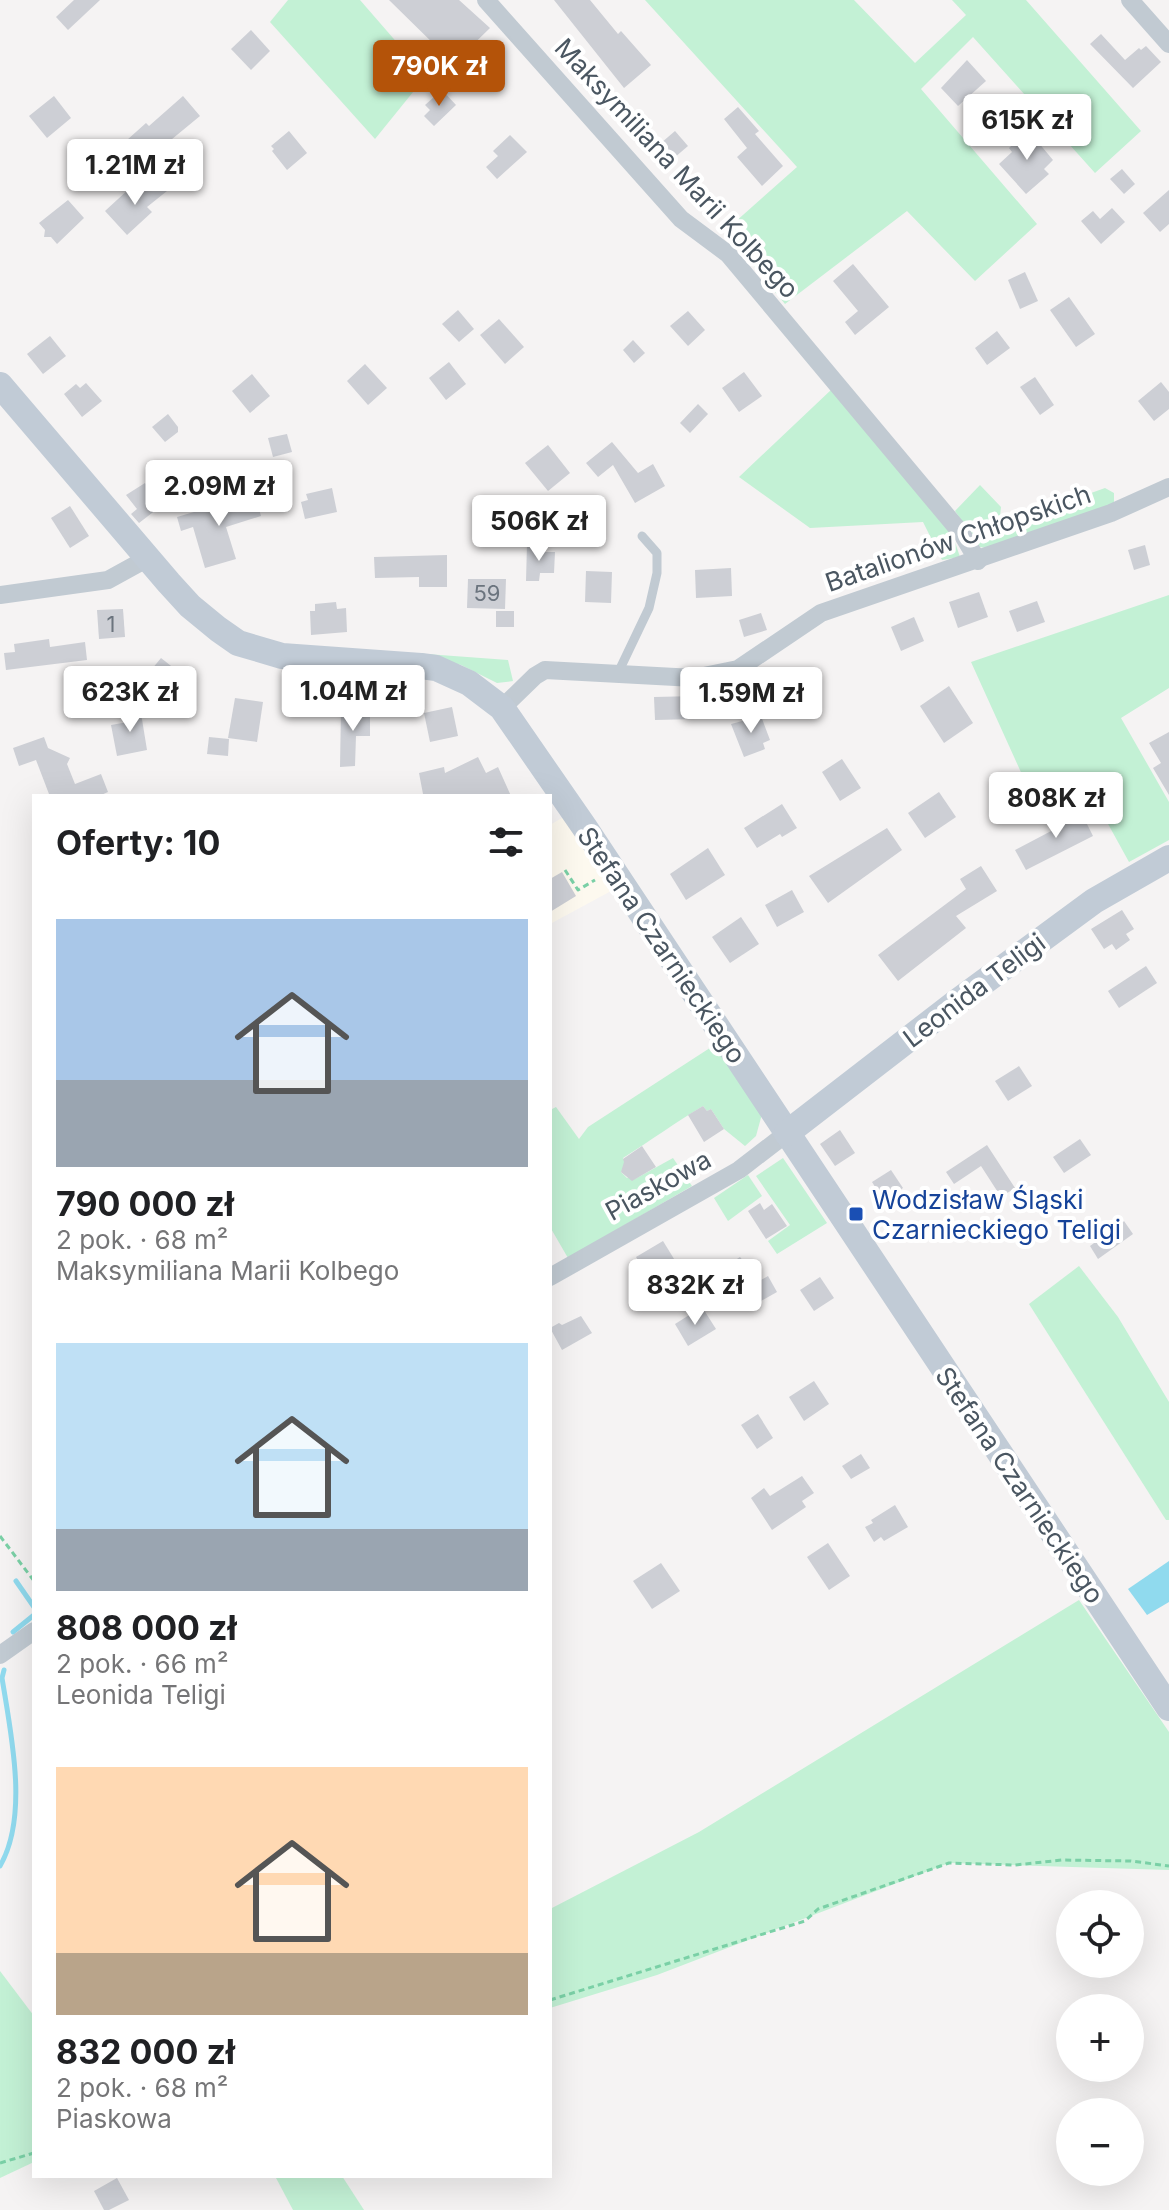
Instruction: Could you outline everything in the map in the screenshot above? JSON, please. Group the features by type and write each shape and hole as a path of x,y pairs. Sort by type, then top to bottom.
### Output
{"street":[{"name":"Maksymiliana Marii Kolbego","path":"486,0 681,219 728,254 962,534 978,561"},
{"path":"1130,0 1169,44"},
{"name":"Stefana Czarnieckiego","path":"0,385 190,606 238,643 296,658 436,668 469,683 502,708 585,828 1169,1708"},
{"name":"Batalionów Chłopskich","path":"502,708 545,670 694,678 738,669 821,613 1111,513 1169,487"},
{"path":"0,595 108,580 148,558"},
{"name":"Leonida Teligi","path":"787,1133 1094,901 1169,858"},
{"name":"Piaskowa","path":"552,1276 739,1170 787,1133"},
{"path":"0,1655 32,1632"}],"lane":[{"path":"617,675 649,608 657,573 657,553 642,536"}],"path":[{"path":"565,870 578,890 604,874"},
{"path":"0,1536 32,1578"},
{"path":"552,1999 805,1921 818,1909 949,1863 1015,1865 1062,1860 1117,1860 1169,1866"},
{"path":"0,2163 32,2154"}],"shaded area":[{"path":"565,816 613,890 552,923 552,824"}],"green space":[{"path":"288,0 360,0 426,76 375,139 270,22"},
{"path":"645,0 854,0 915,63 966,15 952,0 1026,0 1141,131 1095,173 973,37 921,89 1037,224 975,281 907,211 785,304 725,231 797,167"},
{"path":"832,389 952,533 960,557 942,560 923,522 810,528 739,477"},
{"path":"980,485 1001,507 999,526 1105,488 1114,493 1114,503 993,549 980,547 955,511"},
{"path":"1169,595 1169,688 1121,718 1169,802 1169,840 1129,862 1086,784 1039,812 971,662"},
{"path":"413,653 508,660 513,681 497,683 461,665"},
{"path":"716,1044 762,1114 756,1136 745,1146 724,1129 711,1109 707,1111 703,1106 623,1158 626,1165 621,1172 627,1178 632,1175 635,1179 673,1158 692,1186 568,1258 552,1230 552,1109 556,1107 579,1139 588,1127"},
{"path":"783,1158 827,1223 777,1254 768,1241 790,1225 756,1176"},
{"path":"748,1175 762,1196 728,1221 714,1198"},
{"path":"1079,1266 1118,1317 1169,1402 1169,1520 1166,1520 1029,1304"},
{"path":"1079,1600 1169,1732 1169,1870 949,1863 657,1975 552,2007 552,1908 699,1832"},
{"path":"0,1971 32,2013 32,2163 0,2178"},
{"path":"276,2178 343,2178 364,2210 293,2210"}],"water":[{"path":"1169,1561 1169,1602 1147,1615 1128,1589"}],"building":[{"path":"74,0 100,0 68,30 56,17"},
{"path":"389,0 459,0 490,28 452,65"},
{"path":"554,0 590,0 618,34 621,31 651,65 624,88"},
{"path":"251,30 270,51 251,70 231,49"},
{"path":"1101,34 1125,60 1146,46 1161,62 1133,88 1090,44"},
{"path":"967,60 986,81 958,106 941,88"},
{"path":"442,90 456,105 434,126 424,116 430,110 425,105"},
{"path":"54,96 71,118 47,138 29,116"},
{"path":"183,96 200,116 166,144 168,147 148,164 127,140 146,123 149,126"},
{"path":"738,107 759,131 755,134 783,166 762,186 737,157 747,148 724,119"},
{"path":"1028,130 1053,160 1044,169 1049,174 1026,194 999,164 1012,152 1009,148"},
{"path":"289,131 307,153 287,170 271,146"},
{"path":"675,131 688,146 674,158 661,143"},
{"path":"510,135 527,152 497,179 486,167 498,156 493,151"},
{"path":"1122,169 1135,184 1124,194 1110,179"},
{"path":"157,179 167,191 147,207 152,212 127,235 105,211 130,188 138,196"},
{"path":"1169,190 1169,224 1160,232 1143,213"},
{"path":"68,200 84,218 57,244 51,237 44,237 45,230 39,223"},
{"path":"1112,208 1125,222 1101,244 1081,221 1093,211 1100,219"},
{"path":"853,264 889,307 855,335 845,322 858,311 833,281"},
{"path":"1025,272 1038,301 1020,309 1008,280"},
{"path":"1069,297 1095,334 1076,347 1050,310"},
{"path":"458,310 474,329 459,342 442,324"},
{"path":"688,311 705,330 688,346 670,326"},
{"path":"499,319 524,347 505,364 480,335"},
{"path":"997,331 1010,348 987,365 975,348"},
{"path":"50,336 66,356 43,374 27,354"},
{"path":"633,340 645,353 634,363 623,350"},
{"path":"449,362 466,384 446,400 429,378"},
{"path":"365,364 387,388 368,405 347,381"},
{"path":"744,372 762,396 739,412 722,388"},
{"path":"252,374 270,396 250,413 232,391"},
{"path":"1035,377 1054,405 1040,415 1020,387"},
{"path":"1161,382 1169,392 1169,409 1154,421 1138,401"},
{"path":"86,383 102,401 82,417 64,394 76,384 80,388"},
{"path":"698,404 708,414 690,433 680,423"},
{"path":"168,414 178,427 178,432 165,442 152,427"},
{"path":"287,434 292,452 273,457 268,438"},
{"path":"612,442 638,473 653,464 665,486 635,503 613,465 598,477 586,463"},
{"path":"548,445 570,473 548,491 525,463"},
{"path":"145,483 154,495 162,488 170,499 139,523 131,514 137,509 126,495"},
{"path":"332,488 337,512 305,519 301,502 308,500 306,494"},
{"path":"255,494 261,516 226,527 236,559 205,568 193,527 181,531 177,517"},
{"path":"70,506 89,536 70,548 51,518"},
{"path":"527,544 540,544 540,552 555,552 554,573 540,573 539,581 526,581"},
{"path":"1145,545 1150,565 1134,570 1128,550"},
{"path":"447,555 447,587 419,587 419,577 375,578 374,557"},
{"path":"731,568 732,596 696,598 695,570"},
{"path":"586,571 612,572 611,603 585,602"},
{"path":"468,579 506,579 505,609 467,608"},
{"path":"979,592 988,617 958,628 949,602"},
{"path":"1037,601 1045,622 1017,632 1009,611"},
{"path":"336,602 337,609 346,608 347,632 311,635 310,611 315,611 315,604"},
{"path":"123,609 125,637 99,639 97,610"},
{"path":"496,611 514,611 514,627 496,627"},
{"path":"761,613 767,630 744,637 739,620"},
{"path":"914,617 924,641 901,651 891,627"},
{"path":"49,639 50,647 85,642 87,660 6,670 4,653 15,652 14,644"},
{"path":"161,658 185,677 166,700 143,680"},
{"path":"805,667 814,688 781,702 772,680"},
{"path":"949,686 973,723 944,743 920,706"},
{"path":"696,696 696,719 655,720 654,697"},
{"path":"235,698 263,702 257,742 228,738"},
{"path":"140,707 147,750 117,756 111,725 128,722 126,710"},
{"path":"452,707 458,736 430,742 424,713"},
{"path":"341,709 370,710 370,736 356,736 355,766 340,767"},
{"path":"761,716 770,740 763,743 765,749 744,757 731,724"},
{"path":"1169,732 1169,795 1153,768 1161,763 1149,743"},
{"path":"44,737 48,748 70,758 67,764 75,784 101,774 108,792 49,794 36,760 19,766 13,748"},
{"path":"209,737 229,739 228,756 207,754"},
{"path":"478,757 486,773 498,767 510,794 423,794 419,773 444,767 445,773"},
{"path":"842,759 861,788 840,801 822,772"},
{"path":"939,792 956,817 925,838 908,813"},
{"path":"782,804 797,828 757,848 744,828"},
{"path":"1079,808 1093,836 1026,870 1015,850 1055,829 1051,822"},
{"path":"887,828 902,850 828,903 809,876"},
{"path":"708,848 725,875 686,900 670,874"},
{"path":"981,866 997,891 956,916 966,928 898,981 878,955 966,889 960,879"},
{"path":"562,872 576,896 552,911 552,878"},
{"path":"792,890 804,912 777,927 765,905"},
{"path":"1122,910 1134,929 1126,934 1130,940 1116,950 1112,944 1104,949 1091,929"},
{"path":"741,917 759,944 730,963 712,937"},
{"path":"1146,966 1157,983 1119,1008 1108,991"},
{"path":"1019,1066 1032,1086 1008,1101 995,1081"},
{"path":"703,1106 707,1111 711,1109 724,1129 704,1142 688,1115"},
{"path":"840,1130 855,1153 835,1166 820,1144"},
{"path":"1080,1139 1091,1155 1064,1173 1053,1157"},
{"path":"987,1145 1015,1188 1001,1197 981,1166 954,1184 946,1172"},
{"path":"642,1146 656,1167 632,1181 621,1172 623,1159"},
{"path":"891,1170 903,1188 884,1201 872,1182"},
{"path":"760,1203 764,1210 772,1204 787,1226 766,1239 748,1211"},
{"path":"1124,1221 1133,1234 1098,1259 1090,1246"},
{"path":"663,1241 679,1267 653,1284 636,1257"},
{"path":"740,1257 750,1270 735,1281 726,1266"},
{"path":"768,1276 777,1292 761,1301 752,1285"},
{"path":"820,1277 834,1298 814,1311 800,1290"},
{"path":"702,1307 716,1329 688,1346 675,1324"},
{"path":"581,1316 592,1333 562,1350 552,1327 559,1323 562,1325"},
{"path":"814,1381 829,1404 804,1421 789,1397"},
{"path":"758,1414 773,1438 757,1449 741,1425"},
{"path":"861,1454 870,1468 851,1479 842,1466"},
{"path":"802,1476 814,1493 802,1501 806,1507 772,1530 751,1498 764,1488 770,1496"},
{"path":"895,1505 908,1527 884,1541 881,1537 874,1542 865,1527"},
{"path":"828,1543 850,1576 829,1590 807,1557"},
{"path":"661,1563 680,1591 652,1609 633,1581"},
{"path":"117,2178 129,2200 104,2210 94,2191"}],"waterway":[{"path":"16,1581 32,1604"},
{"path":"13,1632 32,1617"},
{"path":"0,1866 9,1846 16,1799 13,1749 2,1678 4,1670"}],"place":[{"name":"Wodzisław Śląski Czarnieckiego Teligi","path":"856,1214"}]}
